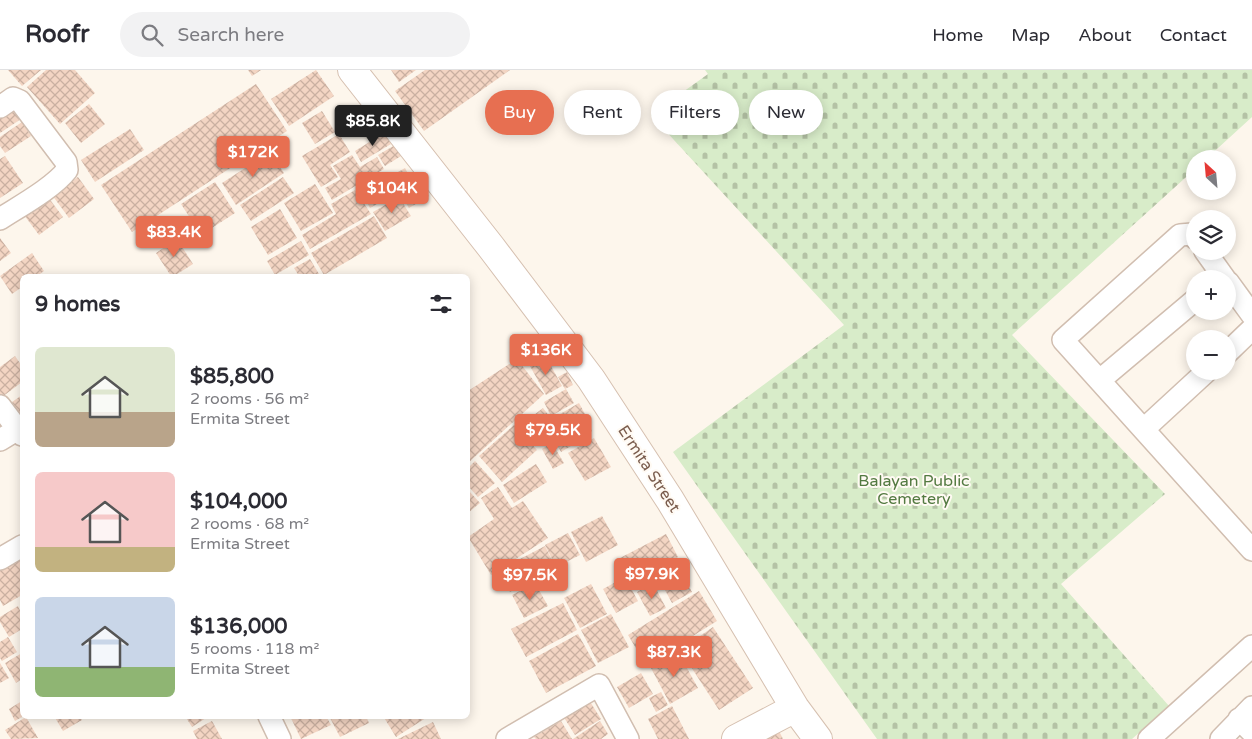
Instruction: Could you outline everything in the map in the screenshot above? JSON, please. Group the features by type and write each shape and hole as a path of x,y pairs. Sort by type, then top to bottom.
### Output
{"main road":[{"name":"Ermita Street","path":"352,70 591,379 670,500 796,708 818,739"},
{"path":"736,739 796,708"}],"street":[{"path":"0,107 13,98 20,101 66,162 68,170 50,186 0,219"},
{"path":"1186,234 1180,235 1063,340 1252,550"},
{"path":"1236,294 1252,315"},
{"path":"1100,380 1186,308"},
{"path":"1236,344 1252,329"},
{"path":"1144,429 1196,380"},
{"path":"0,406 20,432 0,440"},
{"path":"0,559 20,547"},
{"path":"1149,739 1252,646"},
{"path":"507,739 599,685 628,739"},
{"path":"270,719 280,739"},
{"path":"1221,739 1248,719"}],"green space":[{"name":"Balayan Public Cemetery","path":"705,70 1252,70 1252,117 1216,150 1186,150 1186,177 1012,335 1165,494 1061,584 1169,706 1132,739 877,739 673,452 844,325 669,135 739,135 739,90 686,90 708,74"}],"building":[{"path":"8,70 41,70 22,86"},
{"path":"46,70 75,70 95,93 60,124 27,87"},
{"path":"248,70 261,70 252,76"},
{"path":"316,70 334,96 289,126 271,99"},
{"path":"391,70 416,70 399,82"},
{"path":"425,70 510,70 424,131 395,91"},
{"path":"256,84 287,131 132,232 101,185"},
{"path":"89,104 105,124 81,143 65,123"},
{"path":"11,105 21,119 0,133 0,112"},
{"path":"322,111 335,132 315,144 302,123"},
{"path":"22,122 31,136 5,153 0,146 0,137"},
{"path":"130,129 144,150 95,182 81,160"},
{"path":"384,133 391,144 361,162 355,151"},
{"path":"339,134 350,152 330,165 338,177 321,187 302,156"},
{"path":"395,145 401,156 385,166 378,155"},
{"path":"270,152 284,173 236,205 222,183"},
{"path":"352,155 360,167 377,157 384,169 332,200 325,188 341,179 333,166"},
{"path":"5,156 23,183 0,198 0,159"},
{"path":"405,168 413,183 370,208 362,193"},
{"path":"78,177 94,199 69,218 52,195"},
{"path":"283,177 294,193 251,221 240,205"},
{"path":"420,181 429,196 409,208 400,193"},
{"path":"215,182 235,213 201,235 181,204"},
{"path":"315,184 333,213 301,231 284,203"},
{"path":"355,190 371,214 310,249 302,235 336,214 331,204"},
{"path":"45,193 63,217 39,235 21,211"},
{"path":"399,197 411,216 385,231 373,212"},
{"path":"280,209 297,238 268,255 251,227"},
{"path":"374,216 387,238 326,274 323,274 311,253"},
{"path":"0,238 11,253 0,261"},
{"path":"177,239 193,264 177,274 170,274 156,253"},
{"path":"301,241 309,255 277,274 274,274 267,261"},
{"path":"32,253 44,271 40,274 20,274 20,288 12,294 0,276"},
{"path":"310,259 319,274 298,274 294,268"},
{"path":"15,356 20,363 20,384 2,397 0,394 0,367"},
{"path":"546,357 562,386 546,395 530,366"},
{"path":"517,359 544,394 470,461 470,390"},
{"path":"567,372 573,385 565,389 558,377"},
{"path":"566,389 574,403 551,416 544,402"},
{"path":"20,396 20,415 12,402"},
{"path":"579,403 585,414 562,428 555,417"},
{"path":"543,408 560,430 538,446 521,425"},
{"path":"585,418 592,431 572,442 565,430"},
{"path":"514,425 537,450 502,482 479,456"},
{"path":"563,433 571,446 561,452 554,439"},
{"path":"594,438 611,467 585,481 568,453"},
{"path":"552,443 564,463 553,469 542,449"},
{"path":"475,461 495,483 478,497 470,488 470,466"},
{"path":"536,464 547,482 514,503 503,485"},
{"path":"498,487 512,508 523,501 548,538 491,575 470,540 470,536 494,519 481,498"},
{"path":"470,492 480,503 470,511"},
{"path":"602,516 618,545 586,562 571,532"},
{"path":"568,533 580,555 556,567 545,545"},
{"path":"666,534 678,557 633,581 620,558"},
{"path":"545,546 557,570 532,583 520,559"},
{"path":"20,555 20,596 3,606 0,600 0,568"},
{"path":"520,565 528,582 510,592 501,575"},
{"path":"680,570 692,592 672,603 660,581"},
{"path":"625,577 638,601 616,613 603,589"},
{"path":"535,583 548,606 524,618 512,595"},
{"path":"653,583 666,608 650,616 637,592"},
{"path":"591,584 607,614 580,628 564,598"},
{"path":"699,591 717,621 646,665 628,635"},
{"path":"563,603 577,630 526,657 511,629"},
{"path":"18,606 20,610 20,630 9,637 0,622 0,617"},
{"path":"611,614 629,647 598,663 581,630"},
{"path":"713,627 753,688 719,710 680,650"},
{"path":"578,634 596,666 546,693 529,661"},
{"path":"8,637 17,652 2,661 0,658 0,642"},
{"path":"678,652 698,688 670,704 651,668"},
{"path":"20,654 20,680 16,683 5,663"},
{"path":"0,663 9,678 0,683"},
{"path":"641,673 653,694 629,708 617,687"},
{"path":"661,692 668,705 656,712 649,698"},
{"path":"589,700 601,719 575,735 563,716"},
{"path":"20,702 20,718 15,721 9,709"},
{"path":"672,706 689,739 658,739 648,719"},
{"path":"23,719 27,719 38,738 11,739 5,730"},
{"path":"56,719 82,720 63,731"},
{"path":"187,719 204,719 192,727"},
{"path":"291,719 328,719 331,725 301,739"},
{"path":"331,719 367,719 369,723 340,737"},
{"path":"385,719 424,719 396,737"},
{"path":"212,721 222,739 197,739 193,731"},
{"path":"561,721 572,739 536,739 534,737"},
{"path":"600,721 608,734 601,739 573,739"},
{"path":"433,722 441,739 398,739"},
{"path":"775,723 783,739 743,739"}]}
